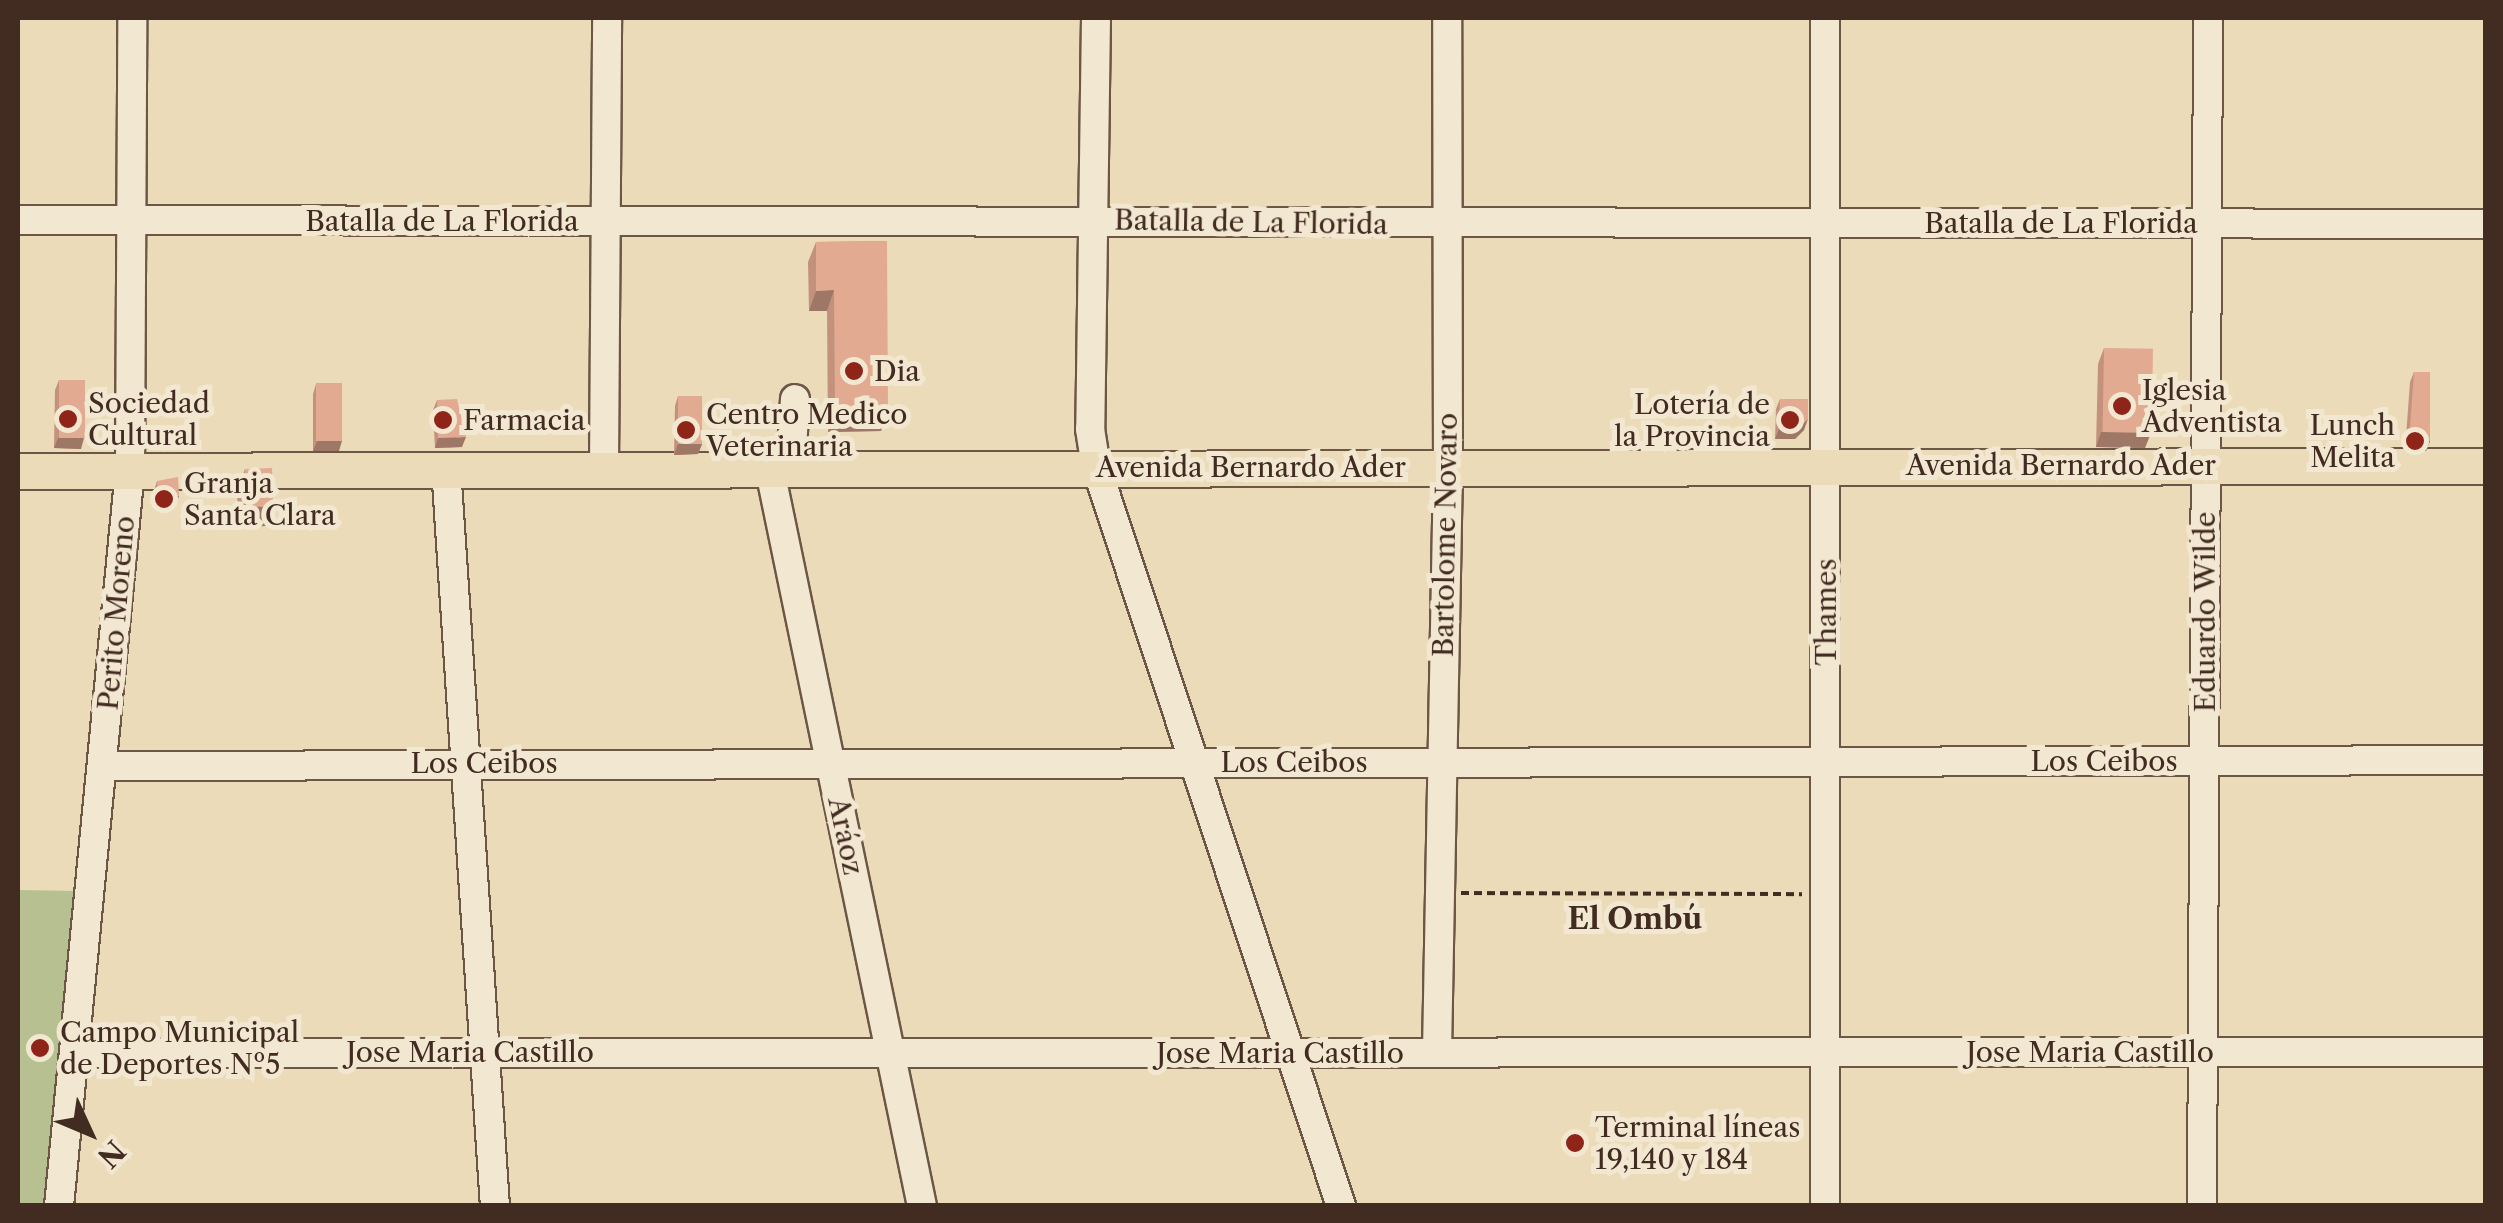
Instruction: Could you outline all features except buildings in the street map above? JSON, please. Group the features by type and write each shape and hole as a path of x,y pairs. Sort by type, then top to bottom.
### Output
{"main road":[{"name":"Avenida Bernardo Ader","path":"18,471 446,466 2486,466"}],"street":[{"name":"Perito Moreno","path":"59,1206 130,470 132,18"},
{"path":"604,467 606,18"},
{"path":"1096,18 1090,429 1096,466 1341,1206"},
{"name":"Bartolome Novaro","path":"1437,1052 1439,762 1448,468 1447,18"},
{"name":"Thames","path":"1825,1206 1826,18"},
{"name":"Eduardo Wilde","path":"2202,1206 2208,18"},
{"name":"Batalla de La Florida","path":"18,220 2486,224"},
{"name":"Aráoz","path":"796,399 780,466 831,763 922,1206"},
{"path":"446,466 495,1206"},
{"name":"Los Ceibos","path":"102,766 466,762 2486,760"},
{"name":"Jose Maria Castillo","path":"74,1054 2486,1052"}],"path":[{"path":"1441,892 1825,894"}],"green space":[{"name":"Campo Municipal de Deportes Nº5","path":"18,890 78,891 46,1205 18,1206"}],"place":[{"name":"Dia","path":"854,371"},
{"name":"Iglesia Adventista","path":"2122,406"},
{"name":"Sociedad Cultural","path":"68,419"},
{"name":"Farmacia","path":"443,420"},
{"name":"Lotería de la Provincia","path":"1790,420"},
{"name":"Centro Medico Veterinaria","path":"686,430"},
{"name":"Lunch Melita","path":"2415,441"},
{"name":"Granja Santa Clara","path":"164,499"},
{"name":"Campo Municipal de Deportes Nº5","path":"40,1048"},
{"name":"Terminal líneas 19,140 y 184","path":"1575,1143"}],"district":[{"name":"El Ombú","path":"1635,919"}]}
